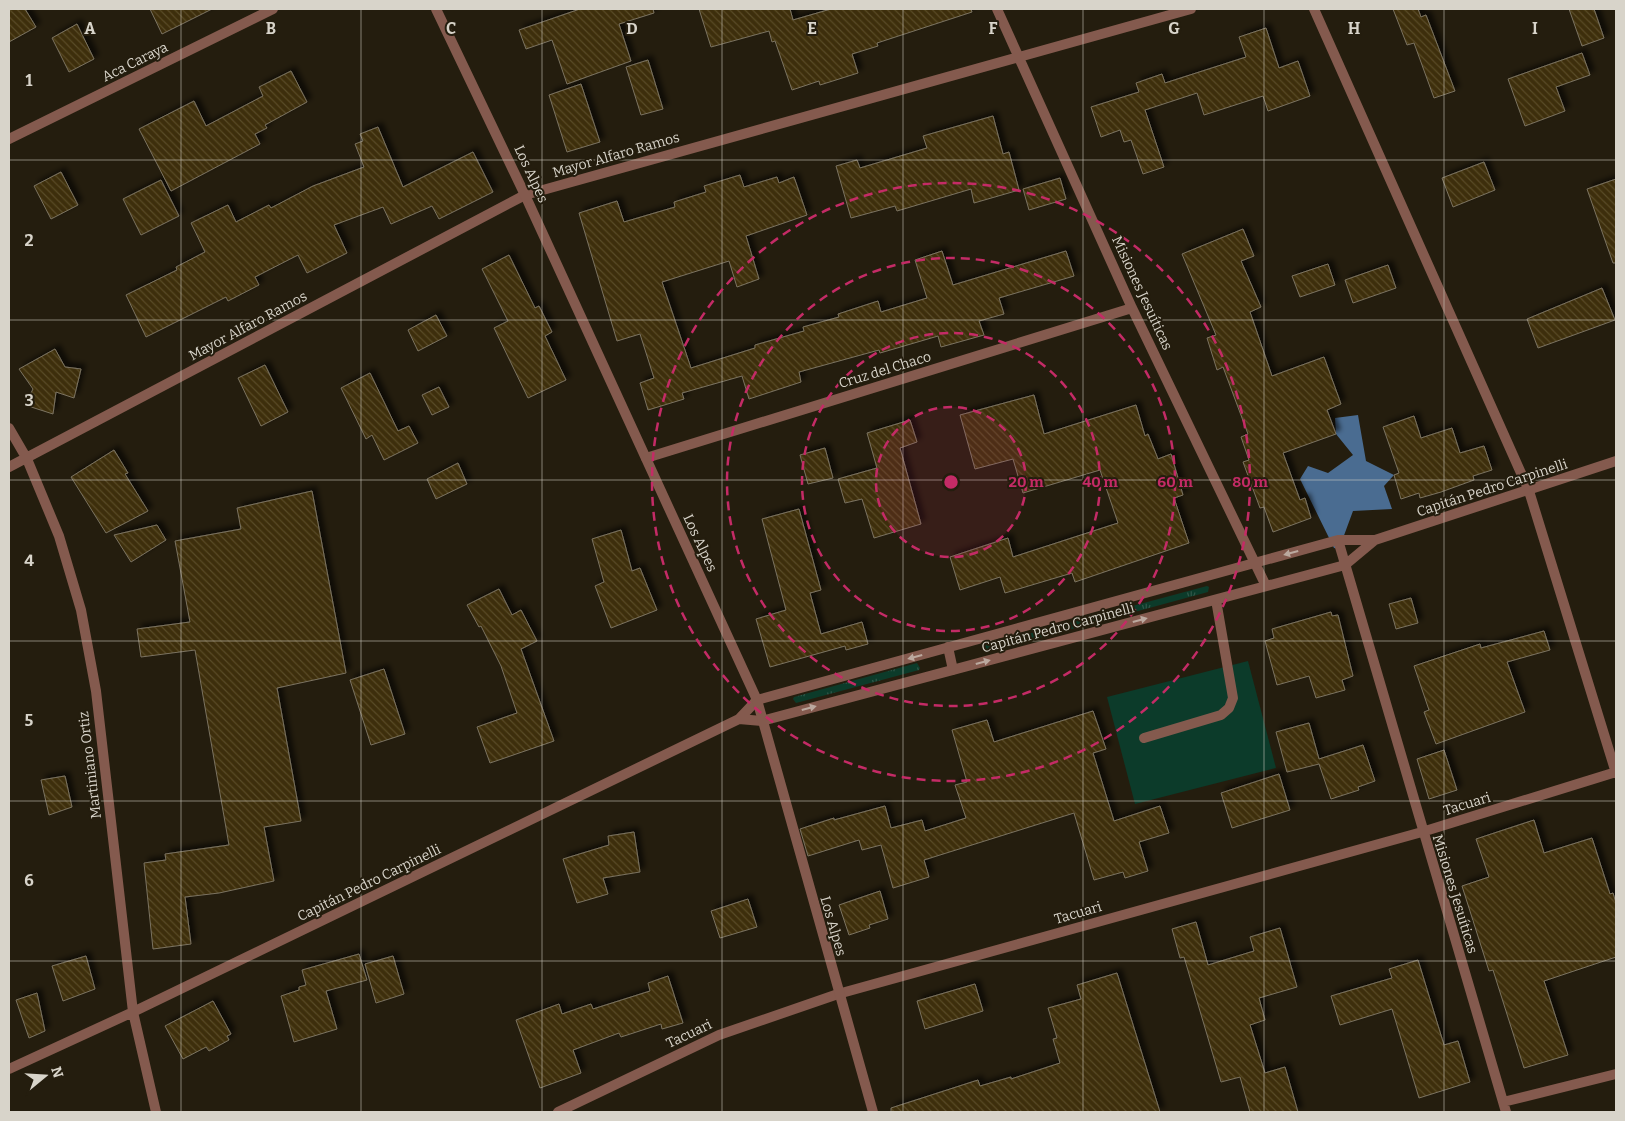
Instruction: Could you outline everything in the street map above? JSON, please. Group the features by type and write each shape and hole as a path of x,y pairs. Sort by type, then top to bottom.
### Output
{"street":[{"name":"Aca Caraya","path":"9,139 273,9"},
{"name":"Los Alpes","path":"436,9 525,194 757,700 838,994 873,1112"},
{"name":"Misiones Jesuíticas","path":"997,9 1132,308 1266,586"},
{"name":"Mayor Alfaro Ramos","path":"9,467 525,194 1190,9"},
{"path":"1314,9 1529,491 1616,773"},
{"name":"Cruz del Chaco","path":"646,458 1132,308"},
{"name":"Martiniano Ortiz","path":"9,428 27,459 59,536 81,610 96,692 133,1012 156,1112"},
{"name":"Capitán Pedro Carpinelli","path":"9,1069 133,1012 739,719 757,700 1338,540 1375,540 1616,461"},
{"name":"Misiones Jesuíticas","path":"1338,540 1504,1107"},
{"name":"Capitán Pedro Carpinelli","path":"739,719 762,721 1345,566 1375,540"},
{"path":"1144,738 1221,715 1229,708 1233,698 1216,600"},
{"path":"948,648 953,670"},
{"name":"Tacuari","path":"558,1112 718,1035 838,994 1422,832 1616,773"},
{"path":"1504,1107 1616,1074"}],"green space":[{"path":"1209,587 1208,592 984,653 981,648 983,646"},
{"path":"1248,661 1276,768 1135,804 1107,697"},
{"path":"917,663 920,668 919,670 796,703 793,699 794,697"}],"water":[{"path":"1358,415 1366,461 1394,475 1384,486 1392,509 1353,511 1339,549 1334,548 1300,479 1308,466 1328,473 1353,455 1336,434 1335,418"}],"building":[{"path":"9,9 25,9 36,27 9,42"},
{"path":"150,9 212,9 162,34"},
{"path":"580,9 653,9 654,13 619,24 631,61 567,84 552,40 526,49 519,30"},
{"path":"699,9 790,9 793,20 831,9 971,9 972,12 877,43 878,46 852,54 858,73 820,85 819,81 792,90 775,41 772,42 769,31 711,47"},
{"path":"1393,9 1418,9 1421,17 1426,15 1455,91 1434,98 1414,43 1407,45"},
{"path":"1569,9 1594,9 1604,38 1582,46"},
{"path":"77,24 94,59 69,72 52,38"},
{"path":"1266,28 1279,68 1298,61 1310,96 1268,111 1263,96 1204,115 1197,93 1145,110 1164,167 1143,174 1131,140 1124,142 1120,130 1101,137 1091,107 1139,92 1136,83 1162,74 1165,83 1246,57 1239,37"},
{"path":"1582,53 1590,75 1556,87 1565,111 1525,126 1508,79"},
{"path":"648,60 663,109 641,115 626,67"},
{"path":"291,71 307,102 265,125 267,128 255,134 260,144 171,191 139,129 194,101 206,126 263,96 259,87"},
{"path":"581,84 600,142 567,152 549,95"},
{"path":"993,116 1003,154 1009,152 1019,190 974,203 971,189 897,211 895,206 851,218 836,166 857,160 860,168 927,148 923,136"},
{"path":"378,127 403,187 473,152 493,192 439,219 432,206 391,224 383,207 334,225 347,253 307,273 298,255 255,277 259,285 228,301 226,297 146,337 126,295 177,270 176,267 205,252 191,223 228,205 236,222 269,205 271,208 313,186 364,167 355,144 363,141 360,134"},
{"path":"1484,162 1495,190 1453,207 1442,178"},
{"path":"61,172 78,205 51,219 34,186"},
{"path":"740,175 744,187 777,177 779,183 794,177 807,215 746,236 759,279 737,287 729,261 662,282 691,368 755,348 755,345 804,331 803,327 839,317 838,314 878,301 881,312 927,298 915,260 942,251 953,285 1066,251 1074,276 999,298 1004,314 979,321 984,335 941,347 938,336 880,353 879,350 799,372 801,382 749,399 742,376 682,393 684,399 648,410 640,383 654,378 640,334 617,341 579,213 617,201 624,222 675,207 674,202 706,192 704,186"},
{"path":"1060,178 1066,199 1029,210 1023,189"},
{"path":"1616,179 1616,263 1613,263 1587,189"},
{"path":"161,180 179,216 141,235 123,199"},
{"path":"1243,229 1254,256 1241,261 1261,307 1250,312 1272,376 1324,357 1341,404 1327,410 1336,434 1283,453 1300,500 1305,498 1311,518 1273,532 1264,507 1260,508 1243,462 1249,460 1241,437 1248,434 1223,367 1217,370 1207,338 1216,335 1182,254"},
{"path":"509,255 535,308 539,306 552,332 545,336 566,380 528,398 494,328 508,321 482,269"},
{"path":"1328,264 1335,285 1300,297 1292,276"},
{"path":"1388,265 1396,288 1353,303 1345,280"},
{"path":"1602,288 1615,320 1538,348 1527,319"},
{"path":"436,315 447,336 418,351 408,330"},
{"path":"55,349 65,367 81,369 74,398 56,392 53,414 25,405 33,389 19,369"},
{"path":"265,365 288,412 261,426 238,378"},
{"path":"370,373 398,431 409,426 418,443 384,460 372,435 366,439 341,388"},
{"path":"439,387 449,407 432,415 422,395"},
{"path":"1034,395 1044,434 1136,405 1145,436 1148,434 1158,459 1171,454 1183,495 1174,498 1189,543 1075,582 1072,573 1005,593 1000,577 960,590 950,557 1008,538 1013,557 1118,523 1100,470 1023,493 1013,459 975,469 960,415"},
{"path":"1414,416 1421,438 1452,428 1460,453 1484,446 1492,470 1473,476 1474,480 1441,492 1420,498 1419,493 1401,499 1394,475 1399,473 1383,427"},
{"path":"910,420 917,442 900,448 921,524 874,538 862,499 845,503 838,479 877,468 867,433"},
{"path":"825,448 833,478 808,484 800,455"},
{"path":"114,450 128,473 125,474 148,511 106,533 71,477"},
{"path":"458,463 467,484 436,499 427,479"},
{"path":"312,491 346,673 277,688 301,821 264,827 274,881 219,893 185,897 191,944 153,949 144,863 166,860 165,854 229,845 195,650 141,657 137,629 190,622 175,541 241,529 237,508"},
{"path":"799,509 821,590 810,593 821,634 862,622 868,644 846,650 845,646 770,667 756,619 786,610 762,519"},
{"path":"157,525 166,540 131,562 114,535"},
{"path":"621,530 632,571 640,568 657,610 611,628 595,586 604,582 592,539"},
{"path":"499,589 512,615 521,610 537,641 521,649 554,741 490,763 477,727 517,713 501,666 481,626 479,627 467,605"},
{"path":"1411,598 1418,623 1396,629 1389,604"},
{"path":"1331,612 1332,616 1338,615 1353,676 1342,680 1345,690 1316,698 1309,676 1277,685 1265,641 1274,638 1272,629"},
{"path":"1544,631 1550,650 1507,662 1525,712 1436,744 1424,712 1429,710 1414,666 1480,644 1481,648"},
{"path":"384,669 405,734 371,745 350,680"},
{"path":"1093,711 1106,749 1093,753 1114,821 1160,806 1169,833 1139,842 1148,871 1125,878 1123,872 1094,880 1074,813 924,860 929,877 893,888 881,845 862,850 859,840 808,856 800,829 834,818 834,820 885,806 891,828 922,820 925,831 966,818 955,785 967,782 952,730 987,720 994,742"},
{"path":"1309,723 1319,759 1363,745 1375,781 1358,787 1359,790 1331,799 1319,764 1287,772 1276,732"},
{"path":"1444,750 1457,790 1429,799 1417,759"},
{"path":"1279,774 1290,810 1232,828 1221,793"},
{"path":"65,776 72,807 49,815 41,780"},
{"path":"1534,820 1544,853 1592,838 1610,894 1613,893 1616,903 1616,957 1544,981 1568,1055 1524,1068 1493,970 1489,971 1462,886 1489,877 1476,839"},
{"path":"634,832 640,872 603,878 608,894 577,903 563,859 609,845 608,836"},
{"path":"880,891 888,919 869,925 870,928 849,935 839,905"},
{"path":"748,899 757,927 720,938 711,911"},
{"path":"1196,922 1208,965 1254,951 1250,937 1280,928 1297,987 1259,998 1265,1020 1250,1025 1265,1073 1285,1067 1298,1112 1250,1112 1240,1077 1221,1082 1184,957 1180,958 1172,929"},
{"path":"359,954 367,980 326,991 337,1029 294,1042 281,996 299,990 299,987 306,985 302,970"},
{"path":"86,956 95,989 63,1001 52,966"},
{"path":"393,956 404,994 376,1003 365,964"},
{"path":"1418,960 1444,1045 1458,1041 1470,1082 1419,1098 1392,1009 1340,1025 1331,996 1392,978 1389,969"},
{"path":"1117,973 1160,1112 891,1112 891,1108 978,1080 980,1086 1011,1077 1011,1079 1060,1063 1053,1039 1057,1038 1048,1008 1081,999 1077,985"},
{"path":"668,976 683,1023 662,1029 661,1024 621,1037 619,1033 573,1050 581,1073 540,1088 516,1020 559,1004 562,1014 591,1004 593,1009 650,991 648,983"},
{"path":"975,984 983,1011 925,1029 917,1001"},
{"path":"37,993 45,1031 29,1038 16,1000"},
{"path":"213,1001 231,1034 227,1036 229,1040 209,1051 206,1047 183,1059 165,1026"}]}
